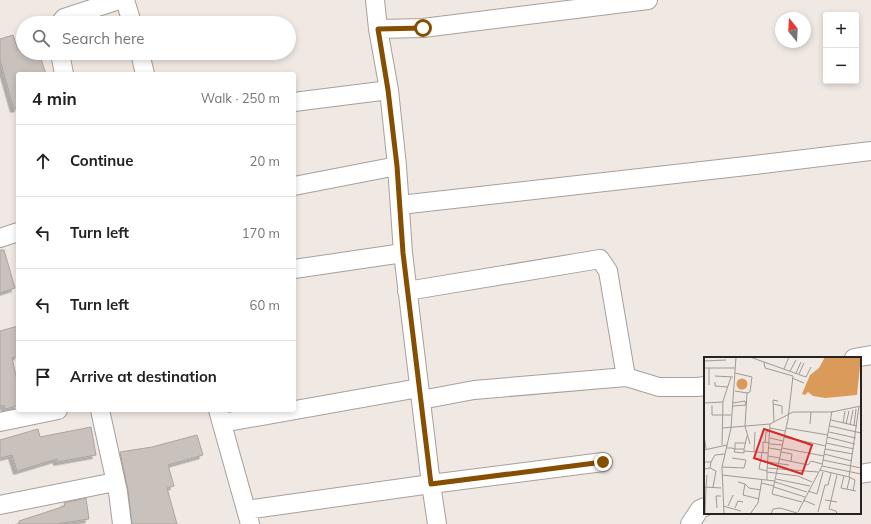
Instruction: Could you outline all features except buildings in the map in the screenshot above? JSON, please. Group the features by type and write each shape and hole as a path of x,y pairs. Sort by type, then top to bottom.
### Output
{"street":[{"path":"70,16 119,0"},
{"path":"125,0 130,16"},
{"path":"375,0 397,166 403,253 437,524"},
{"path":"378,29 423,28 648,0"},
{"path":"61,60 64,72"},
{"path":"142,60 145,72"},
{"path":"296,102 388,90"},
{"path":"400,205 871,151"},
{"path":"296,186 397,166"},
{"path":"0,238 16,233"},
{"path":"296,269 403,253"},
{"path":"408,291 600,259 608,272 626,377"},
{"path":"860,357 871,355"},
{"path":"296,408 420,394 626,377 659,387 697,388 704,386"},
{"path":"0,422 48,412"},
{"path":"100,412 122,524"},
{"path":"256,412 220,416 248,517 431,484 603,462"},
{"path":"861,474 871,472"},
{"path":"0,505 115,482"},
{"path":"690,524 700,509 704,507"}],"route":[{"path":"423,28 378,29 388,90 397,166 403,253 431,484 603,462"}]}
